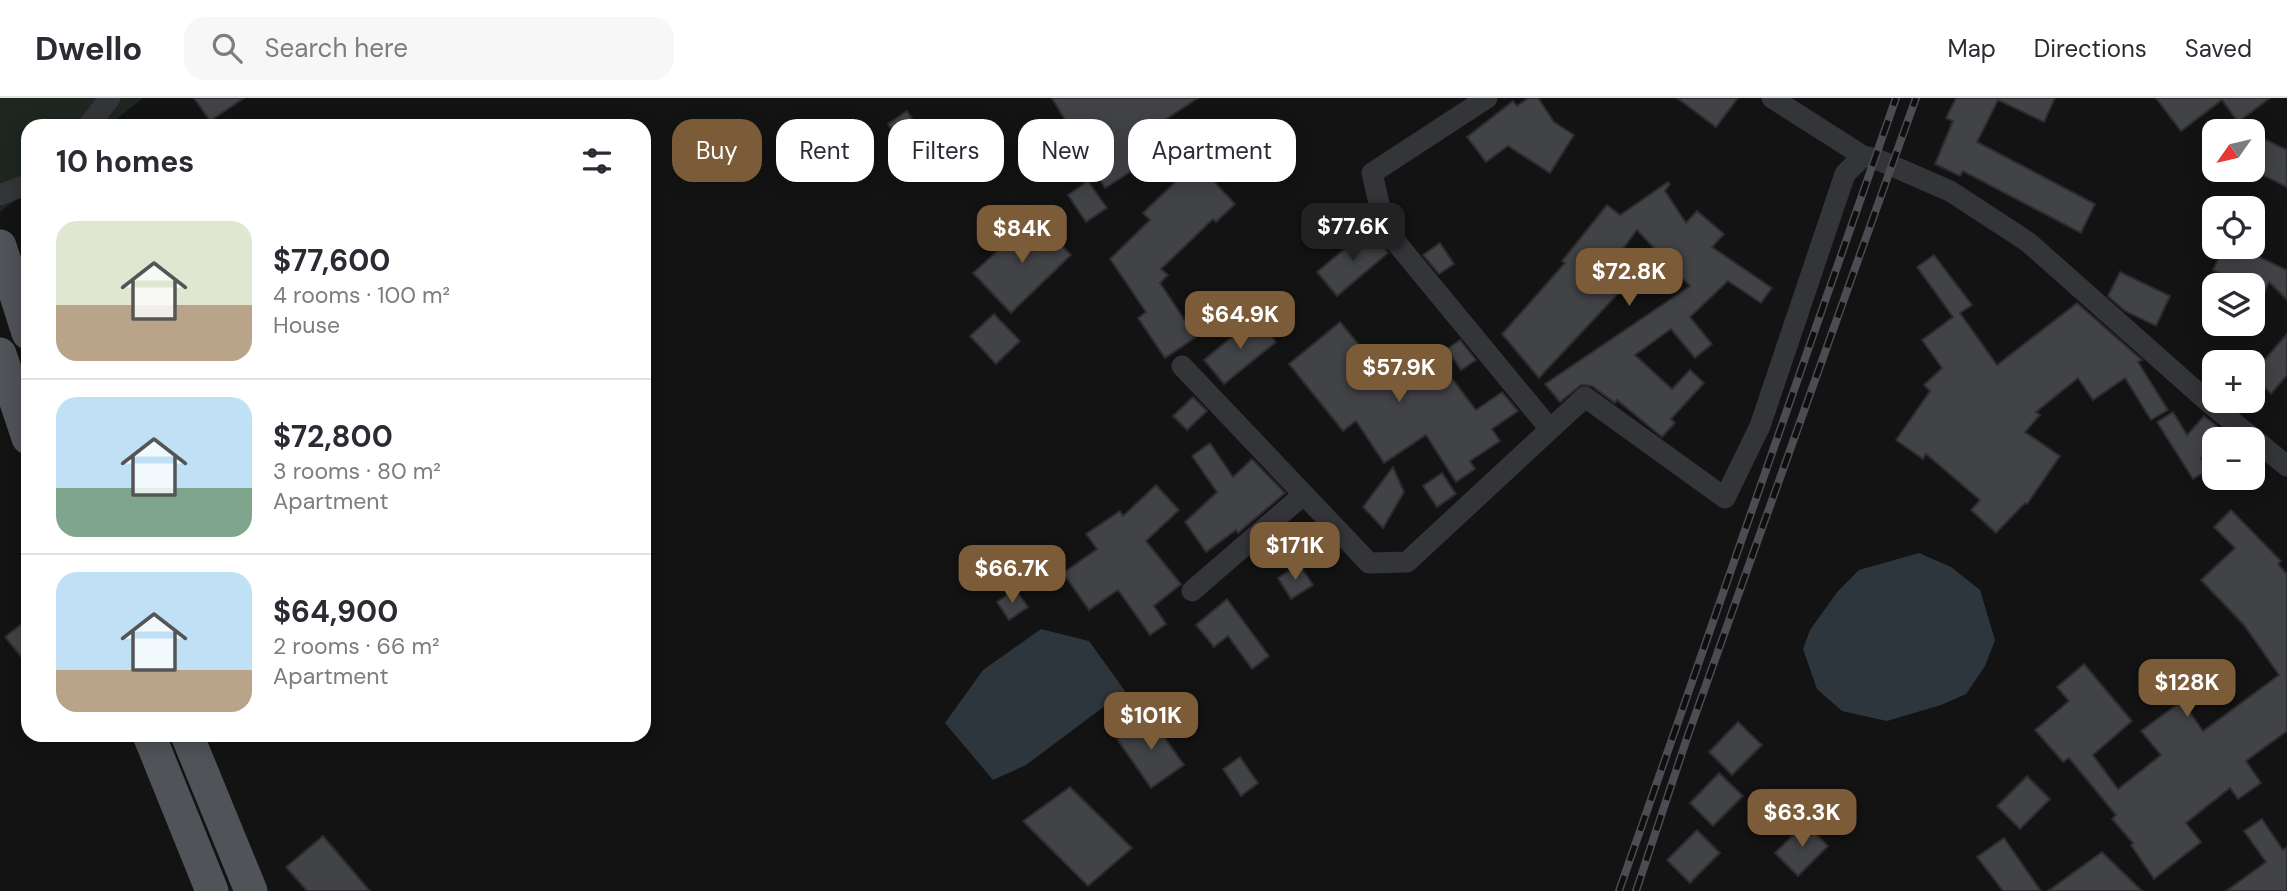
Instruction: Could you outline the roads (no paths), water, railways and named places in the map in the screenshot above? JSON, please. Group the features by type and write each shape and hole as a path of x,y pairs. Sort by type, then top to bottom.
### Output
{"main road":[{"path":"0,246 21,311"},
{"path":"0,354 21,417"},
{"path":"152,742 212,891"},
{"path":"190,742 251,891"}],"street":[{"path":"94,119 110,98"},
{"path":"1487,98 1372,173 1385,229 1550,429"},
{"path":"1772,98 1863,156 1874,158 1950,191 2028,242 2206,400 2287,466"},
{"path":"1182,366 1369,563 1407,562 1585,397 1725,498 1760,426 1845,174 1863,156"},
{"path":"0,195 21,187"},
{"path":"1192,591 1303,495"}],"railway":[{"path":"1619,891 1896,98"},
{"path":"1636,891 1687,738 1916,98"}]}
